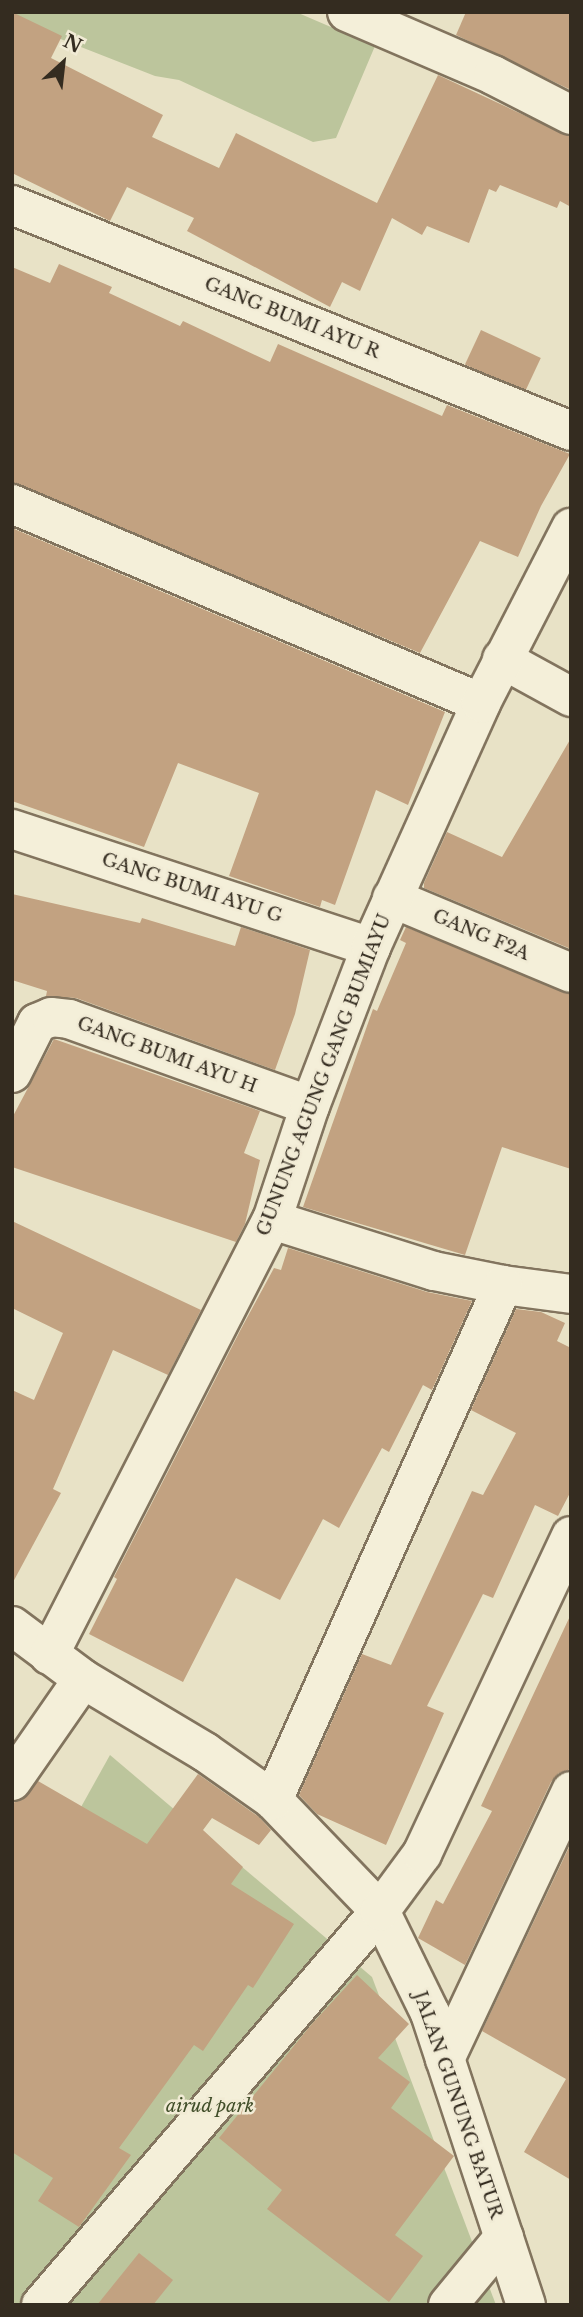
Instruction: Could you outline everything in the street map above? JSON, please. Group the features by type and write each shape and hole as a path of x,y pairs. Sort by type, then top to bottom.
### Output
{"street":[{"path":"346,12 493,75 571,115"},
{"name":"GANG BUMI AYU R","path":"12,205 571,431"},
{"path":"12,504 481,703"},
{"name":"GUNUNG AGUNG GANG BUMIAYU","path":"49,1655 272,1220 310,1106 392,898 502,659 571,528"},
{"path":"502,659 571,697"},
{"name":"GANG BUMI AYU G","path":"12,828 371,947"},
{"name":"GANG F2A","path":"392,898 571,973"},
{"name":"GANG BUMI AYU H","path":"12,1073 37,1023 51,1017 310,1106"},
{"path":"272,1220 434,1271 503,1285 571,1294"},
{"path":"273,1800 503,1285"},
{"path":"41,2305 380,1911 422,1854 571,1536"},
{"name":"JALAN GUNUNG BATUR","path":"12,1626 83,1679 205,1752 273,1800 380,1911 430,2013 526,2305"},
{"path":"12,1781 83,1679"},
{"path":"445,2059 571,1791"},
{"path":"448,2305 504,2237"}],"green space":[{"path":"12,12 296,12 375,46 336,138 313,142 179,80 155,76 12,20"},
{"name":"airud park","path":"110,1755 372,1977 496,2305 12,2305 12,1931"}],"building":[{"path":"12,12 62,36 51,58 163,115 152,137 219,168 236,133 377,203 438,75 571,137 571,207 560,201 557,208 500,185 496,192 489,189 469,243 427,226 422,235 392,218 360,291 342,282 330,307 187,231 194,218 127,187 110,221 12,173"},
{"path":"466,12 571,12 571,90 456,35"},
{"path":"59,264 112,287 109,293 180,326 183,321 270,362 278,344 442,416 447,405 570,454 541,506 518,557 480,541 420,653 12,483 12,267 50,283"},
{"path":"481,330 541,358 525,392 465,364"},
{"path":"12,528 445,712 408,805 376,790 335,905 322,900 320,907 229,876 259,793 178,763 144,847 12,801"},
{"path":"571,738 571,949 424,888 424,883 447,832 502,857"},
{"path":"12,894 140,923 142,918 235,946 241,927 310,950 295,1014 275,1070 76,998 46,996 47,991 12,980"},
{"path":"406,927 571,994 571,1169 502,1147 465,1255 303,1207 373,1009 377,1011 406,943 400,940"},
{"path":"54,1039 260,1111 244,1153 260,1160 245,1224 236,1242 12,1167 12,1118"},
{"path":"12,1221 201,1310 168,1375 113,1350 53,1489 61,1493 12,1584 12,1390 34,1400 63,1333 12,1308"},
{"path":"288,1248 427,1292 472,1301 432,1390 423,1385 389,1452 382,1448 339,1528 323,1519 280,1600 236,1578 183,1682 89,1634 117,1579 114,1577 241,1329 274,1268 281,1270"},
{"path":"516,1309 541,1312 565,1323 557,1341 571,1348 571,1491 558,1516 535,1505 493,1598 483,1594 427,1706 444,1713 386,1845 317,1814 299,1795 362,1654 391,1665 472,1491 483,1495 516,1433 471,1410"},
{"path":"571,1614 571,1769 559,1773 551,1782 465,1965 418,1938 436,1900 443,1904 492,1811 481,1806"},
{"path":"198,1774 259,1817 271,1830 259,1845 212,1818 203,1830 243,1867 231,1884 294,1924 253,1988 248,1985 203,2051 194,2045 119,2148 131,2155 79,2227 38,2201 53,2178 12,2152 12,1803 22,1800 38,1781 147,1844"},
{"path":"571,1843 571,2180 524,2152 566,2079 482,2031"},
{"path":"357,1975 409,2024 378,2058 410,2082 391,2108 454,2156 395,2235 423,2256 389,2302 267,2209 282,2190 219,2138 311,2025"},
{"path":"139,2253 173,2280 153,2305 97,2305"}]}
